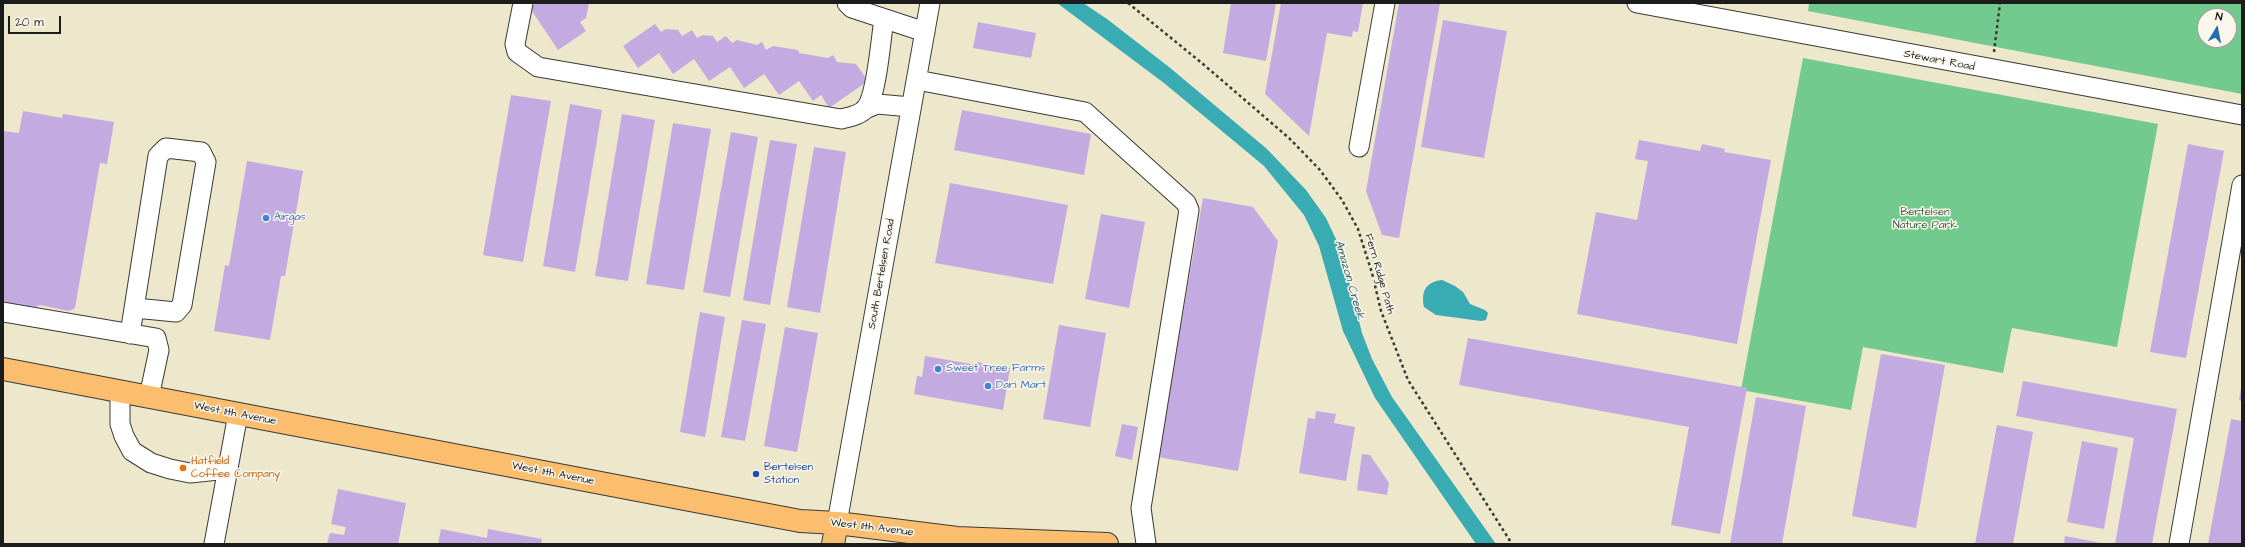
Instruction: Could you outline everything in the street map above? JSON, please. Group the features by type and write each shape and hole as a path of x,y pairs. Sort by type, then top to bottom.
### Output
{"main road":[{"name":"West 11th Avenue","path":"3,369 800,521 835,534 1107,544"}],"street":[{"path":"523,3 515,44 517,52 538,67 841,119 852,116 871,103 911,107"},
{"path":"847,3 852,8 925,32"},
{"name":"South Bertelsen Road","path":"835,534 930,3"},
{"path":"1358,147 1385,3"},
{"name":"Stewart Road","path":"1638,3 1992,71 2242,116"},
{"path":"871,103 884,19"},
{"path":"916,80 1085,112 1186,203 1189,210 1141,508 1146,544"},
{"path":"130,334 158,156 166,148 201,152 206,162 182,305 176,312 135,308"},
{"path":"2179,544 2242,185"},
{"path":"3,312 156,338 159,350 149,397"},
{"path":"120,392 120,424 124,436 132,451 151,463 190,473 228,469"},
{"path":"214,544 238,414"}],"path":[{"name":"Fern Ridge Path","path":"1128,3 1185,49 1289,138 1320,170 1342,200 1358,228 1381,311 1408,380 1511,543"},
{"path":"1992,71 2000,3"}],"green space":[{"path":"1807,3 2242,3 2242,94 1808,11 1809,4"},
{"name":"Bertelsen Nature Park","path":"1803,58 2158,124 2117,347 2012,328 2003,373 1863,347 1851,410 1741,390"}],"water":[{"path":"1057,3 1083,3 1107,19 1169,67 1267,149 1306,190 1326,218 1341,250 1362,333 1372,359 1392,397 1496,544 1476,544 1375,398 1343,331 1319,246 1304,215 1264,166 1164,83"},
{"path":"1442,280 1455,286 1463,292 1470,304 1485,310 1488,313 1486,320 1481,321 1436,315 1424,307 1423,297 1428,285"}],"building":[{"path":"536,3 589,3 586,18 580,22 586,31 558,50 530,8"},
{"path":"1231,3 1276,3 1266,61 1223,53"},
{"path":"1281,3 1363,3 1358,32 1353,31 1352,37 1327,33 1309,136 1265,94"},
{"path":"1399,3 1440,3 1399,238 1382,235 1366,191"},
{"path":"1443,20 1507,31 1484,158 1421,147"},
{"path":"978,22 1036,33 1031,58 973,48"},
{"path":"655,24 661,32 666,29 678,30 682,36 692,30 697,38 703,35 713,36 717,42 726,36 732,43 737,40 757,45 762,42 766,50 773,46 798,50 799,53 828,58 833,55 837,62 856,64 868,81 829,108 821,95 813,101 799,81 779,95 764,74 744,88 730,67 709,81 694,59 673,74 659,53 638,68 623,46"},
{"path":"511,95 551,101 523,262 483,255"},
{"path":"570,104 602,110 575,272 543,266"},
{"path":"962,110 1091,134 1084,175 954,150"},
{"path":"23,111 62,118 63,114 114,122 107,164 100,163 75,308 69,311 40,305 35,307 7,303 3,300 3,131 19,133"},
{"path":"622,114 655,120 628,281 595,276"},
{"path":"673,123 711,129 684,290 646,284"},
{"path":"731,132 758,137 730,297 703,292"},
{"path":"770,140 797,144 770,305 743,300"},
{"path":"1639,140 1700,151 1702,144 1725,149 1724,152 1771,160 1737,344 1577,314 1596,212 1637,220 1648,161 1635,159"},
{"path":"2188,144 2224,151 2186,358 2150,352"},
{"path":"814,147 846,152 820,313 787,307"},
{"name":"Airgas","path":"247,161 303,171 285,276 281,276 270,340 214,331 225,265 229,266"},
{"path":"950,183 1068,205 1053,284 935,263"},
{"path":"1203,198 1253,207 1278,241 1238,471 1158,457"},
{"path":"1101,214 1145,222 1129,308 1085,299"},
{"path":"700,312 725,317 705,437 680,432"},
{"path":"742,320 766,324 745,441 721,437"},
{"path":"1059,325 1106,333 1090,427 1043,419"},
{"path":"785,327 818,333 797,452 764,446"},
{"path":"1468,338 1747,388 1720,534 1671,525 1689,427 1459,385"},
{"path":"1881,354 1945,365 1916,528 1852,516"},
{"path":"925,356 977,365 977,362 1010,368 1003,410 914,394 917,376 922,377"},
{"path":"2023,381 2177,409 2152,544 2115,544 2134,438 2016,416"},
{"path":"2241,389 2242,390 2242,401 2239,400"},
{"path":"1756,397 1806,406 1782,544 1730,544"},
{"path":"1316,411 1336,414 1334,423 1355,427 1346,481 1299,473 1308,418 1315,419"},
{"path":"2231,419 2242,421 2242,544 2208,544"},
{"path":"1122,424 1138,427 1132,460 1115,456"},
{"path":"1997,425 2033,432 2013,544 1975,544"},
{"path":"2082,441 2118,448 2104,529 2067,522"},
{"path":"1362,454 1370,455 1389,483 1387,495 1357,490"},
{"path":"338,489 406,503 398,544 327,544 330,533 344,535 346,527 331,524"},
{"path":"441,529 487,538 488,529 542,539 541,544 438,544"},
{"path":"2065,536 2101,543 2064,544"}],"place":[{"name":"Airgas","path":"266,218"},
{"name":"Sweet Tree Farms","path":"938,369"},
{"name":"Dari Mart","path":"988,386"},
{"name":"Hatfield Coffee Company","path":"183,468"},
{"name":"Bertelsen Station","path":"756,474"}],"water label":[{"name":"Amazon Creek","path":"1349,280"}]}
